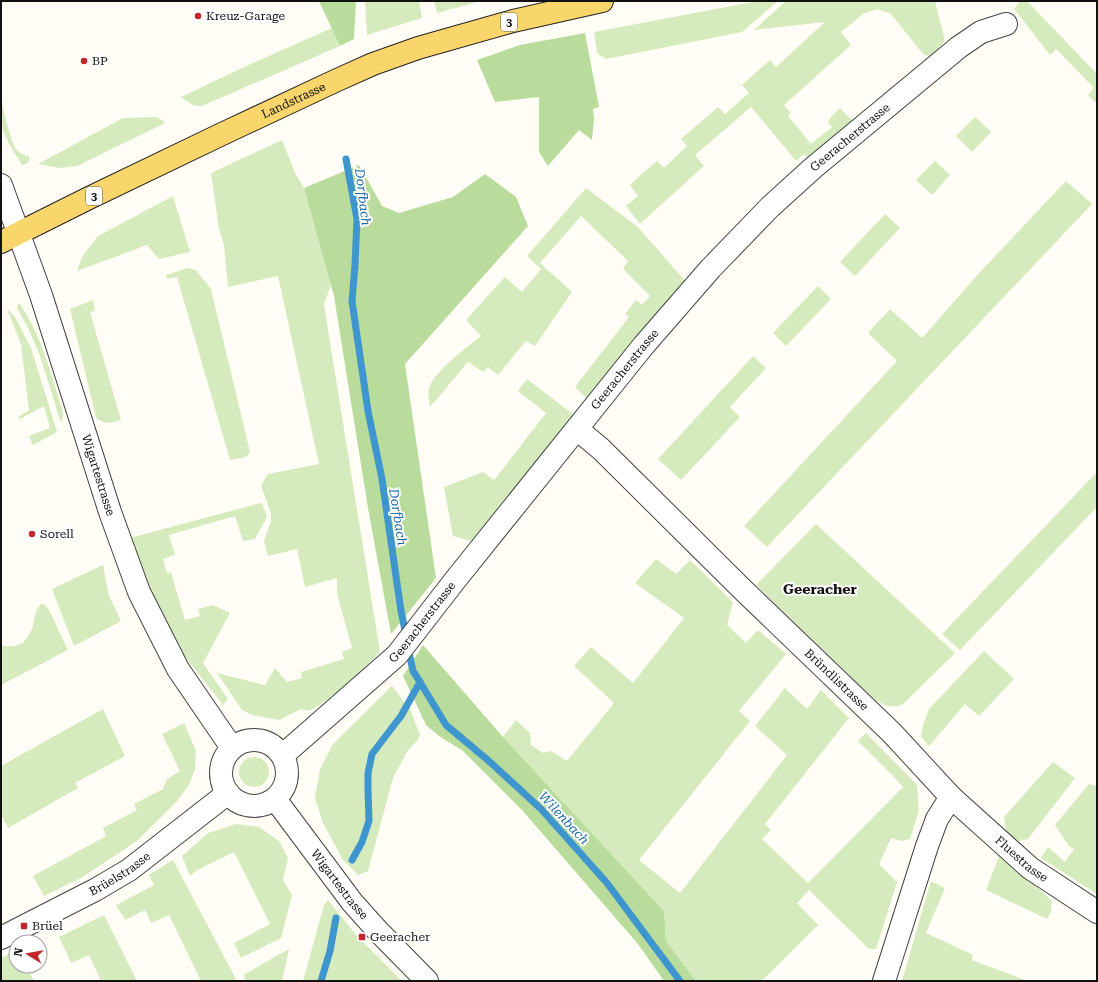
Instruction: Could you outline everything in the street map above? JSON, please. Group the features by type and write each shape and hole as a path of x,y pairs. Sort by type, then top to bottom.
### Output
{"main road":[{"name":"Landstrasse","path":"10,237 227,132 373,64 418,48 513,21 602,1"}],"street":[{"name":"Geeracherstrasse","path":"283,755 397,655 456,579 644,345 711,268 770,207 813,168 959,47 981,32 1006,24"},
{"name":"Wigartestrasse","path":"1,184 10,237 41,295 110,512 139,592 178,669 232,748"},
{"name":"Bründlistrasse","path":"577,429 602,449 742,589 892,733 951,797"},
{"path":"253,739 265,741 275,746 283,755 288,774 282,792 275,800 266,804 255,806 245,805 236,801 228,793 223,784 221,775 222,765 232,748 242,742 253,739"},
{"name":"Brüelstrasse","path":"1,938 95,890 128,870 228,793"},
{"path":"884,981 927,846 937,819 951,797"},
{"name":"Fluestrasse","path":"951,797 1030,868 1097,912"},
{"name":"Wigartestrasse","path":"275,800 352,902 377,930 428,981"}],"green space":[{"path":"319,1 356,1 354,39 340,46"},
{"path":"365,1 419,1 422,18 367,35"},
{"path":"434,1 481,1 437,13"},
{"path":"758,1 778,1 742,32 606,59 597,53 594,32"},
{"path":"786,1 935,1 944,42 933,54 929,56 924,55 890,13 877,9 863,14 841,32 851,45 784,105 791,113 788,116 811,144 832,127 828,122 840,108 853,122 809,160 804,154 796,161 751,107 695,155 704,166 640,224 626,206 638,196 630,185 657,161 664,168 687,146 681,139 718,107 725,114 749,93 742,85 770,60 776,67 825,22 754,30"},
{"path":"1020,1 1027,1 1097,74 1097,104 1088,95 1094,88 1056,49 1050,55 1014,9"},
{"path":"332,28 340,46 202,106 193,105 181,97 244,67"},
{"path":"585,33 599,107 593,109 594,119 592,140 579,130 548,166 539,152 539,97 495,102 477,60 520,45"},
{"path":"1,99 7,125 14,145 19,152 30,157 28,163 22,165 10,146 1,126"},
{"path":"156,117 165,123 77,166 60,168 38,164 123,118"},
{"path":"975,117 991,132 972,152 956,136"},
{"path":"282,140 295,173 304,188 331,284 324,305 380,652 347,684 320,705 310,711 301,709 279,720 252,715 242,710 217,673 265,685 275,668 287,682 302,678 301,672 344,659 342,652 352,648 337,594 337,578 305,587 297,549 268,556 264,541 271,521 271,513 261,486 268,474 319,464 278,276 228,287 224,245 219,229 211,173"},
{"path":"935,161 950,175 932,195 916,180"},
{"path":"359,165 382,206 399,213 453,197 485,174 516,197 528,226 405,364 436,578 391,634 368,508 334,296 304,188"},
{"path":"1066,181 1092,204 767,547 744,526 897,361 868,333 890,309 922,338 982,270"},
{"path":"586,188 638,227 686,282 588,400 575,387 629,317 625,314 636,300 642,305 650,296 623,269 628,261 581,216 540,263 572,292 535,346 526,341 498,375 488,367 483,372 468,362 430,407 428,396 433,380 452,359 481,336 466,320 505,277 522,292 541,269 527,256"},
{"path":"173,196 190,252 159,259 147,245 77,271 82,257 98,236"},
{"path":"885,214 900,228 855,276 840,262"},
{"path":"188,268 196,270 211,289 250,452 246,457 230,460 177,277 167,279 166,275"},
{"path":"818,286 831,299 786,346 773,333"},
{"path":"93,300 95,311 90,312 121,420 110,423 102,422 96,418 70,309"},
{"path":"19,303 34,328 45,356 63,412 61,423 40,356 29,330 17,308"},
{"path":"7,309 15,317 31,348 57,432 33,445 29,436 50,428 44,406 20,419 18,417 29,410 21,344"},
{"path":"753,356 766,368 730,407 740,417 681,480 658,459"},
{"path":"527,379 574,415 471,541 453,536 444,487 483,472 494,480 546,413 518,391"},
{"path":"1097,472 1097,507 960,650 942,634"},
{"path":"262,503 267,517 255,539 243,541 235,516 169,535 175,555 163,559 167,573 171,572 185,620 200,616 198,609 213,605 230,613 203,663 228,699 223,705 179,649 152,605 126,539"},
{"path":"816,524 955,653 902,705 887,706 873,698 756,585"},
{"path":"656,559 676,574 690,560 733,602 727,625 746,643 758,630 786,654 739,711 750,721 639,860 680,893 787,755 755,726 785,688 807,709 821,690 849,718 765,824 771,830 762,839 808,883 903,787 858,741 866,733 917,785 919,810 910,839 901,841 891,838 879,864 897,882 876,949 869,949 809,890 797,903 818,925 762,981 696,981 666,941 664,911 503,737 516,720 530,733 531,745 543,753 551,751 567,761 614,703 574,666 591,647 633,683 684,618 635,583"},
{"path":"103,565 109,596 121,621 74,646 52,589"},
{"path":"41,604 45,605 49,610 68,650 1,685 1,646 15,646 23,643 31,631 36,613"},
{"path":"423,645 503,737 664,911 666,941 696,981 664,981 638,944 522,810 463,751 439,736 426,725 403,676"},
{"path":"984,651 1014,679 979,716 965,704 929,746 921,737 923,725 929,709"},
{"path":"392,686 410,709 420,735 417,741 408,750 393,778 368,871 358,875 343,860 323,823 315,798 320,769 333,744"},
{"path":"103,709 125,756 75,783 78,788 8,828 1,814 1,766"},
{"path":"184,723 196,751 195,769 189,785 177,801 137,841 81,878 44,896 33,876 106,836 103,828 137,810 134,804 163,789 167,779 180,771 162,734"},
{"path":"254,757 265,761 269,772 265,783 254,787 243,783 239,772 243,761"},
{"path":"1053,762 1075,778 1028,839 1018,841 1006,832 1004,817"},
{"path":"1089,784 1097,786 1097,894 1041,858 1048,847 1065,862 1074,849 1069,846 1055,825"},
{"path":"236,824 259,827 279,841 288,858 283,880 292,895 281,938 241,958 234,943 270,924 234,852 197,870 190,876 182,856 208,833"},
{"path":"1000,854 1052,901 1051,911 1047,919 986,890"},
{"path":"173,860 237,981 201,981 169,915 151,923 145,910 125,920 116,905 154,885 149,875"},
{"path":"931,881 945,888 926,933 973,955 972,960 1028,981 902,981"},
{"path":"328,900 356,935 402,981 303,981 324,905"},
{"path":"104,915 137,981 101,981 89,955 71,963 59,937"},
{"path":"289,949 282,981 246,981 243,975"},
{"path":"8,954 8,974 30,974 34,981 1,981 1,958"}],"waterway":[{"name":"Dorfbach","path":"346,159 357,219 352,301 368,411 382,479 401,611 406,635"},
{"name":"Dorfbach","path":"352,860 362,842 369,821 368,773 372,754 401,716 420,682 413,671 408,648"},
{"name":"Wilenbach","path":"420,682 446,725 490,762 541,809 607,883 680,981"},
{"name":"Dorfbach","path":"321,981 330,951 336,918"}],"place":[{"name":"Kreuz-Garage","path":"198,16"},
{"name":"BP","path":"84,61"},
{"name":"Sorell","path":"32,534"},
{"name":"Brüel","path":"24,926"},
{"name":"Geeracher","path":"362,937"}],"district":[{"name":"Geeracher","path":"820,589"}]}
